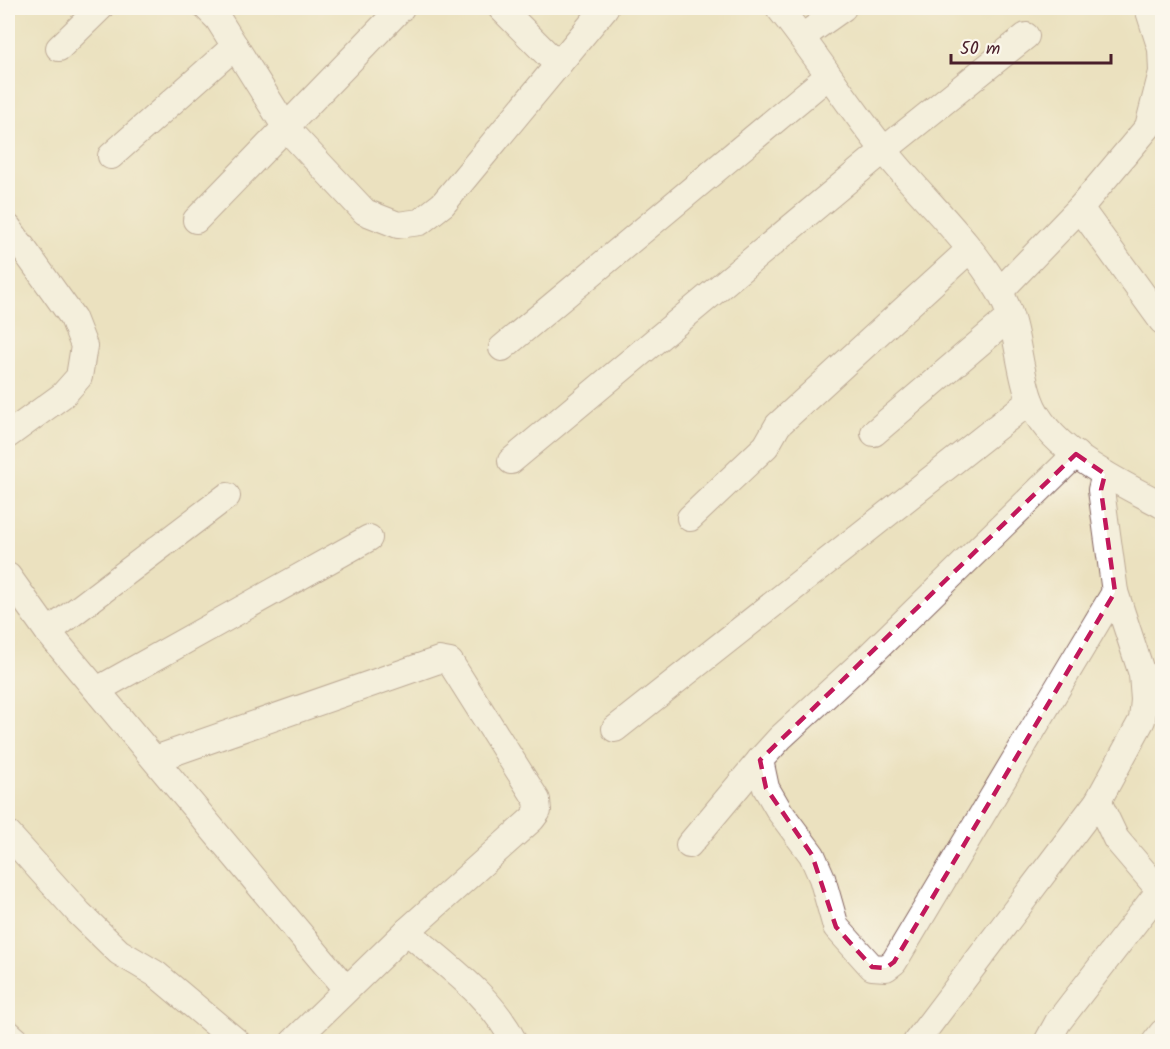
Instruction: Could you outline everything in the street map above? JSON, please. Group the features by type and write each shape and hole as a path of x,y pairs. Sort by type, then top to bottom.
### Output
{"street":[{"path":"59,48 100,8"},
{"path":"207,8 286,128 365,212 398,225 420,222 443,204 605,8"},
{"path":"196,220 401,8"},
{"path":"501,8 558,65"},
{"path":"779,8 884,150 969,250 1000,291 1010,317 1030,401 1048,432 1106,474 1162,505"},
{"path":"802,37 843,8"},
{"path":"1000,291 1080,208 1155,136 1162,60 1148,8"},
{"path":"511,461 884,150 1026,36"},
{"path":"111,156 234,46"},
{"path":"502,348 828,76"},
{"path":"1080,208 1162,321"},
{"path":"8,226 73,318 84,346 79,377 63,395 8,435"},
{"path":"690,518 766,446 778,425 969,250"},
{"path":"874,433 1010,317"},
{"path":"615,729 1030,401"},
{"path":"689,845 780,738 870,656 1076,454"},
{"path":"916,1041 1098,801 1152,725 1144,700 1142,674 1115,592 1101,490 1106,474"},
{"path":"48,632 227,496"},
{"path":"97,690 369,538"},
{"path":"8,576 48,632 346,989"},
{"path":"760,760 766,788 780,812 812,855 836,927 872,967 886,968 894,962 1115,592"},
{"path":"155,759 428,663 450,662 537,800 538,811 532,819 407,931 346,989 299,1040"},
{"path":"1047,1041 1058,1022 1161,891 1116,839 1098,801"},
{"path":"8,834 79,914 119,952 156,974 237,1041"},
{"path":"407,931 485,999 504,1022 514,1041"},
{"path":"8,1033 18,1041"},
{"path":"1155,1041 1162,1033"}],"highlighted area":[{"path":"1076,454 1105,474 1101,490 1115,592 894,962 886,968 872,967 836,927 812,855 766,788 760,760"}]}
